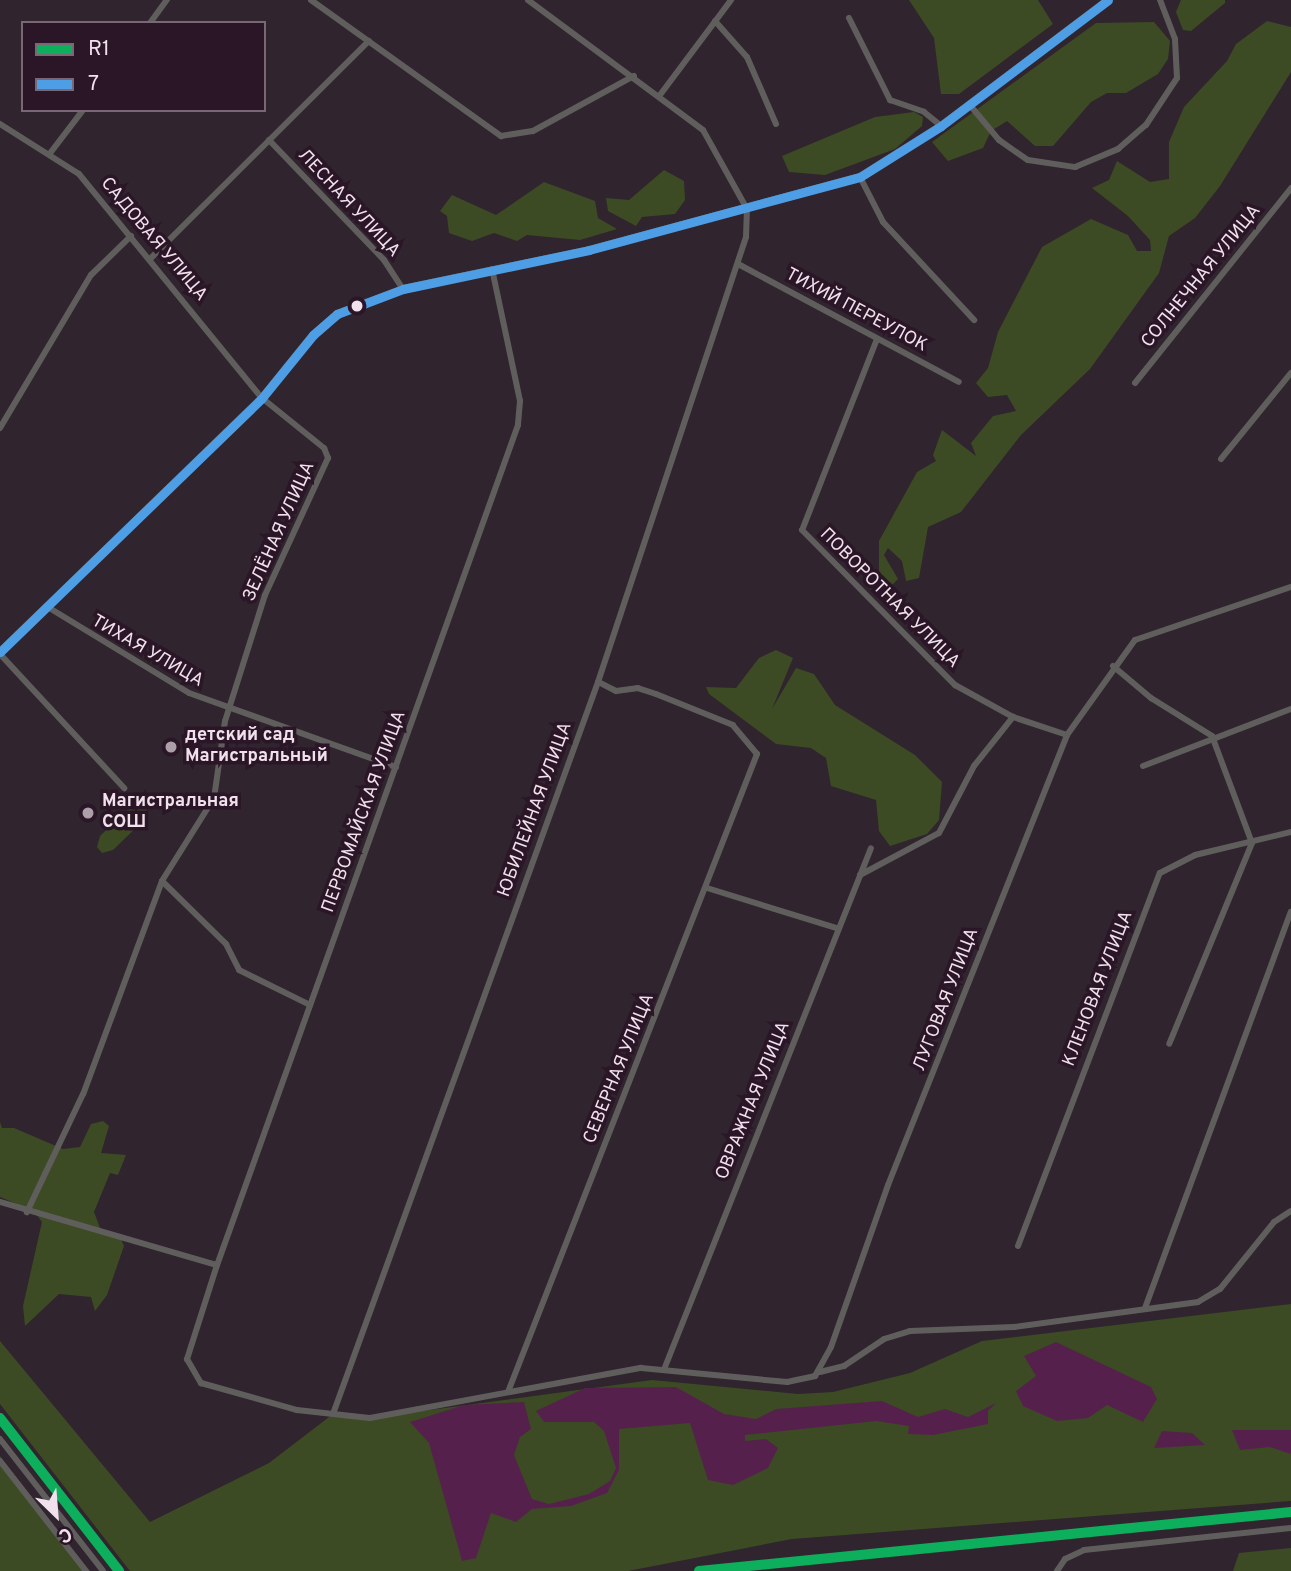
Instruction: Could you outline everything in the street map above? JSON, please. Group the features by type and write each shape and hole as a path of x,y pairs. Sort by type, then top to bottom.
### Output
{"street":[{"path":"151,21 167,0"},
{"path":"311,0 501,136 533,131 634,76"},
{"path":"528,0 660,95 702,130 747,209"},
{"path":"124,788 0,653 262,398 325,323 355,304 403,289 747,209 860,177 941,126 1108,0"},
{"path":"969,104 999,140 1028,160 1075,167 1118,149 1146,125 1177,78 1175,39 1160,0"},
{"path":"660,95 729,1"},
{"path":"849,18 890,100 924,112 941,126"},
{"path":"715,21 747,57 776,124"},
{"path":"150,259 369,41"},
{"path":"51,152 81,112"},
{"name":"САДОВАЯ УЛИЦА","path":"0,124 51,152 79,174 262,398"},
{"name":"ЛЕСНАЯ УЛИЦА","path":"269,140 384,260 403,289"},
{"path":"860,177 883,222 974,320"},
{"name":"СОЛНЕЧНАЯ УЛИЦА","path":"1135,383 1291,188"},
{"name":"ЮБИЛЕЙНАЯ УЛИЦА","path":"333,1414 598,682 740,265 747,209"},
{"path":"0,428 91,275 131,236"},
{"name":"ТИХИЙ ПЕРЕУЛОК","path":"740,265 959,382"},
{"name":"ПЕРВОМАЙСКАЯ УЛИЦА","path":"333,1414 255,1401 201,1383 187,1359 217,1265 521,412 492,269"},
{"name":"ПОВОРОТНАЯ УЛИЦА","path":"877,339 802,530 955,685 1013,717 1068,735"},
{"path":"1221,459 1291,373"},
{"name":"ЗЕЛЁНАЯ УЛИЦА","path":"231,705 265,595 328,458 324,448 262,398"},
{"name":"ЛУГОВАЯ УЛИЦА","path":"818,1374 1068,735 1128,645 1291,587"},
{"name":"ТИХАЯ УЛИЦА","path":"46,606 188,693 231,705 396,767"},
{"path":"1113,666 1151,698 1212,736 1252,843 1168,1044"},
{"name":"СЕВЕРНАЯ УЛИЦА","path":"508,1392 707,888 757,754 733,724 638,688 616,691 598,682"},
{"path":"27,1212 83,1094 162,881 214,798 231,705"},
{"path":"1143,766 1212,736 1291,709"},
{"path":"860,875 939,833 974,766 1013,717"},
{"name":"КЛЕНОВАЯ УЛИЦА","path":"1018,1246 1160,873 1195,855 1291,832"},
{"name":"ОВРАЖНАЯ УЛИЦА","path":"665,1367 836,928 871,848"},
{"path":"162,881 219,936 239,970 310,1004"},
{"path":"707,888 836,928"},
{"path":"1145,1308 1291,912"},
{"path":"0,1202 217,1265"},
{"path":"333,1414 370,1418 508,1392 665,1367 787,1382 845,1366 884,1339 910,1331 1014,1327 1198,1302 1220,1289 1274,1222 1291,1211"},
{"path":"0,1439 103,1571"},
{"path":"0,1461 86,1571"},
{"path":"1057,1571 1065,1559 1084,1550 1291,1528"}],"green space":[{"path":"909,0 1038,0 1053,24 959,94 941,94 934,38"},
{"path":"1181,0 1225,0 1225,3 1191,31 1183,30 1176,12"},
{"path":"1267,21 1291,27 1291,72 1220,186 1195,218 1169,236 1159,273 1090,369 1021,435 961,512 928,527 919,578 906,581 902,561 888,548 884,555 898,579 892,585 879,577 879,541 917,472 936,461 933,455 942,430 976,456 971,443 993,416 1016,411 1007,395 988,397 976,383 988,368 998,332 1042,247 1091,219 1128,235 1137,251 1151,251 1150,240 1128,216 1092,188 1109,180 1117,161 1150,182 1169,179 1169,142 1184,107 1227,61 1236,44"},
{"path":"1154,22 1170,41 1168,59 1158,74 1126,93 1107,93 1091,102 1053,146 1035,146 1007,121 991,131 983,148 948,161 932,142 1096,23"},
{"path":"914,112 923,117 922,126 895,149 825,175 789,172 782,156 875,117"},
{"path":"664,170 684,181 685,200 675,214 642,217 636,226 608,211 606,198 629,200"},
{"path":"544,182 595,201 598,218 617,229 580,240 527,235 517,241 494,233 472,241 449,233 447,216 440,211 452,195 496,215"},
{"path":"776,650 793,658 772,709 796,668 814,674 835,705 915,755 942,782 939,820 927,834 890,846 879,831 876,800 831,786 826,758 811,748 776,744 709,694 706,687 736,688 759,658"},
{"path":"142,804 147,809 144,820 113,850 102,853 97,847 100,836 131,806"},
{"path":"103,1121 109,1126 101,1153 126,1155 118,1175 110,1173 94,1212 102,1233 121,1239 124,1246 107,1295 95,1311 91,1297 59,1294 25,1326 23,1306 42,1222 34,1211 0,1197 0,1122 2,1128 14,1128 63,1149 80,1147 91,1124"},
{"path":"1291,1304 1291,1501 792,1539 628,1571 130,1571 0,1404 0,1341 150,1522 269,1463 333,1414 370,1418 652,1380 798,1394 833,1392 910,1373 982,1341"},
{"path":"0,1456 61,1535 90,1571 0,1571"},
{"path":"1291,1548 1291,1571 1233,1571 1239,1553"}],"shaded area":[{"path":"1056,1342 1151,1387 1157,1399 1143,1422 1107,1405 1088,1418 1057,1421 1023,1406 1016,1391 1036,1376 1024,1356"},
{"path":"676,1387 724,1414 756,1419 776,1409 882,1401 918,1417 945,1409 968,1417 996,1403 988,1411 988,1424 933,1435 908,1434 909,1426 876,1421 745,1435 745,1441 766,1439 778,1448 768,1468 733,1485 708,1480 690,1423 619,1429 619,1470 607,1493 571,1506 532,1509 516,1522 491,1513 476,1558 462,1561 429,1443 410,1422 464,1405 524,1402 531,1429 520,1437 514,1455 532,1499 549,1504 589,1494 610,1481 616,1468 604,1431 594,1422 544,1422 536,1411 585,1388"},
{"path":"1232,1430 1291,1430 1291,1454 1270,1447 1240,1450"},
{"path":"1162,1431 1192,1433 1205,1445 1154,1448"}],"transit line":[{"name":"7","path":"0,652 262,398 313,335 337,314 403,289 589,250 860,177 941,126 1108,0"},
{"name":"R1","path":"0,1418 119,1571"},
{"name":"R1","path":"699,1571 1291,1512"}],"place":[{"name":"детский сад Магистральный","path":"171,747"},
{"name":"Магистральная СОШ","path":"88,813"}]}
